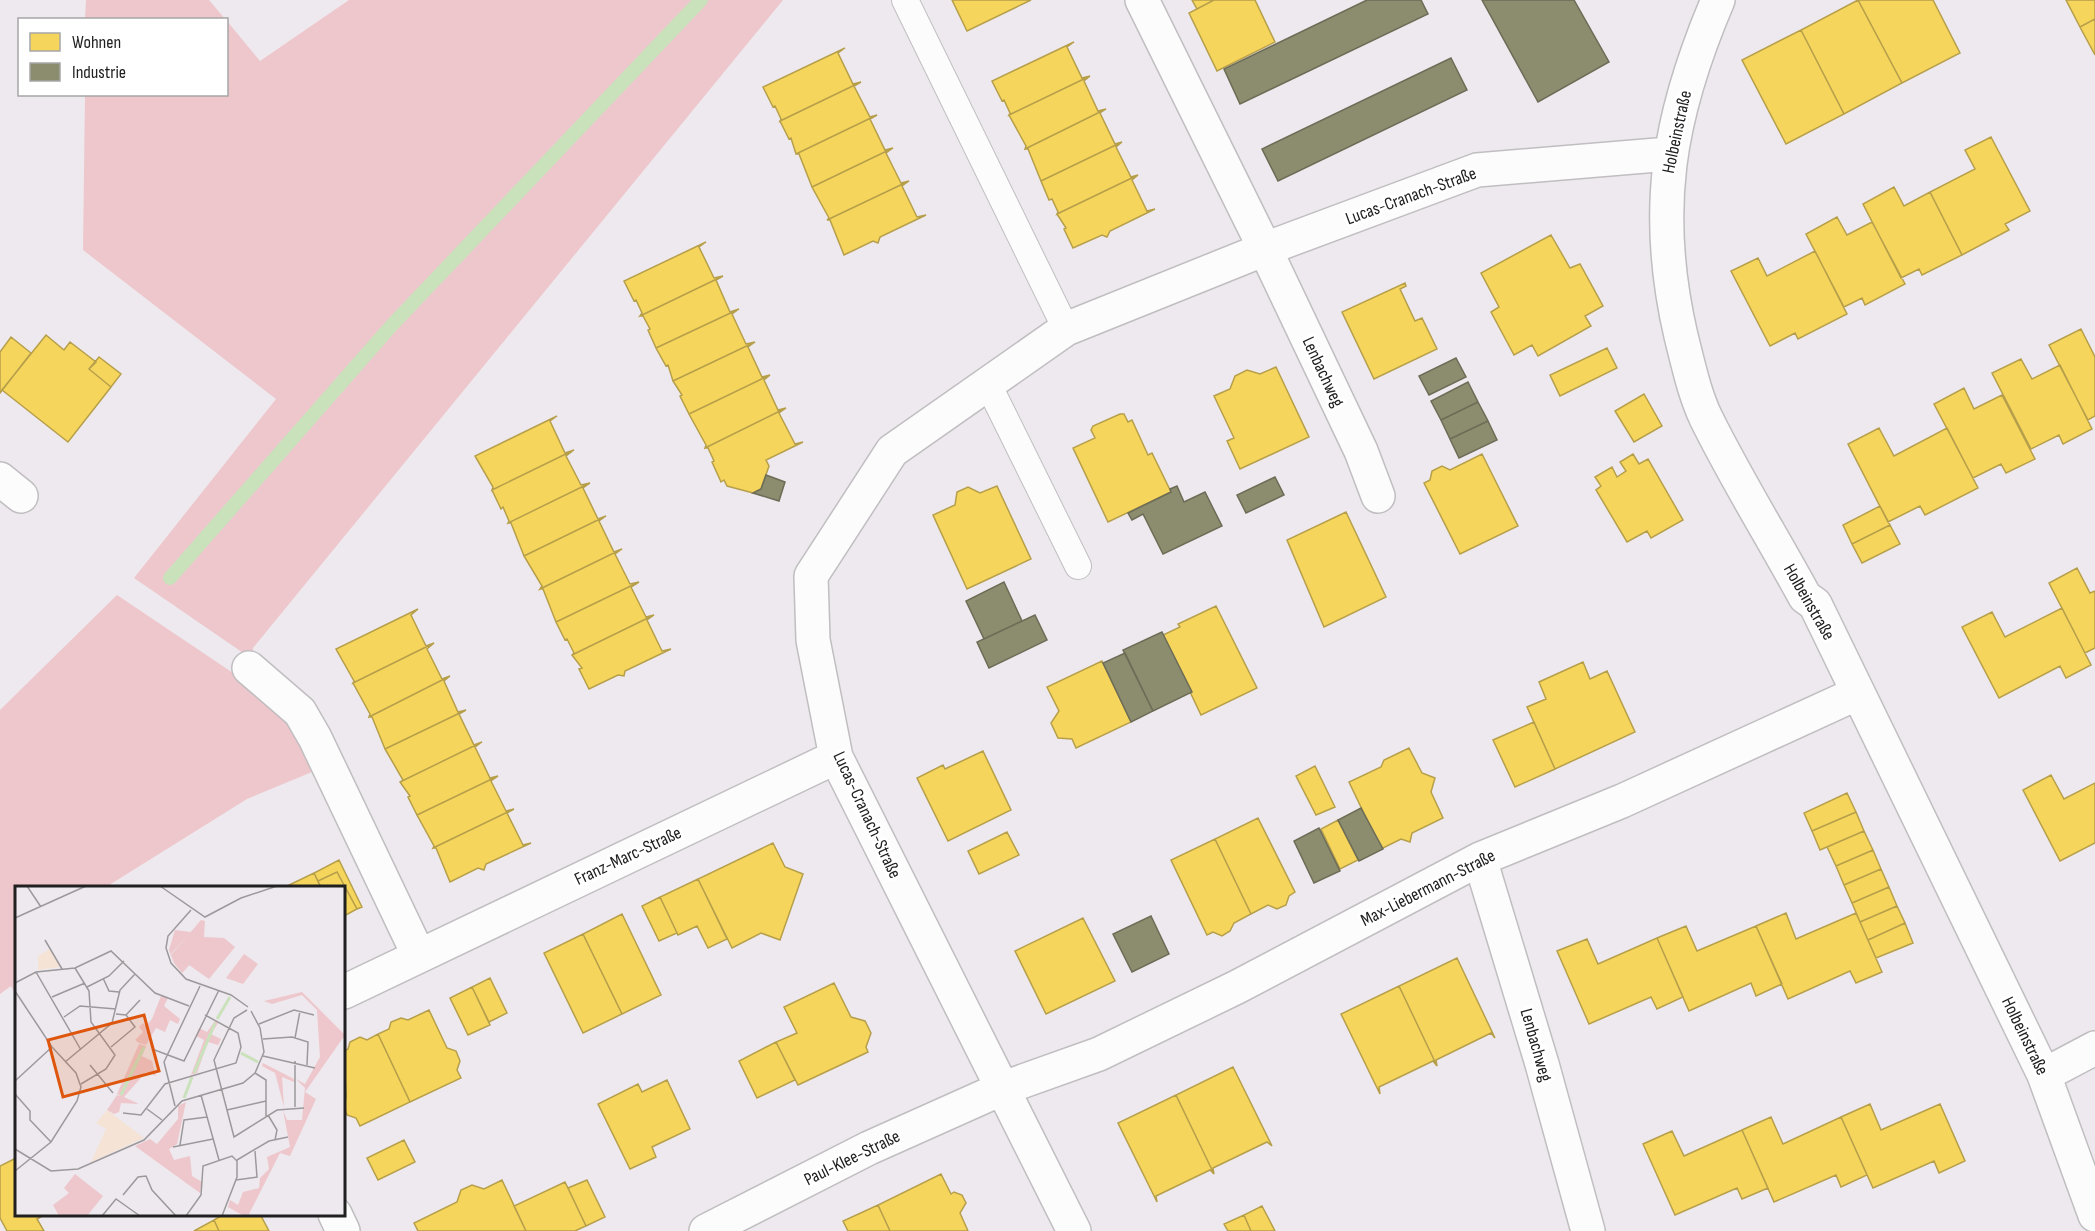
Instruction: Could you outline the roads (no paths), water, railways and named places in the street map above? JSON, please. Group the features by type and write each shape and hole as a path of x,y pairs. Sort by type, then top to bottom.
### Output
{"street":[{"path":"1142,0 1265,249"},
{"name":"Holbeinstraße","path":"1718,0 1682,98 1669,154 1665,240 1671,291 1686,356 1705,416 1805,597 1815,604 2044,1075 2095,1215"},
{"name":"Lucas-Cranach-Straße","path":"1074,1231 836,757 813,640 811,576 892,451 1066,329 1265,249 1478,170 1669,154"},
{"name":"Lenbachweg","path":"1265,249 1361,451 1378,496"},
{"path":"249,668 284,695 305,720 419,956"},
{"name":"Max-Liebermann-Straße","path":"1001,1089 1099,1054 1237,987 1480,859 1622,801 1858,693"},
{"name":"Franz-Marc-Straße","path":"345,992 836,757"},
{"name":"Lenbachweg","path":"1480,859 1542,1064 1588,1231"},
{"path":"2044,1075 2095,1048"},
{"name":"Paul-Klee-Straße","path":"706,1231 869,1148 1001,1089"},
{"path":"336,1216 343,1231"}],"lane":[{"path":"905,0 1066,329"},
{"path":"988,384 1078,566"}],"waterway":[{"path":"170,578 392,325 701,0"}]}
